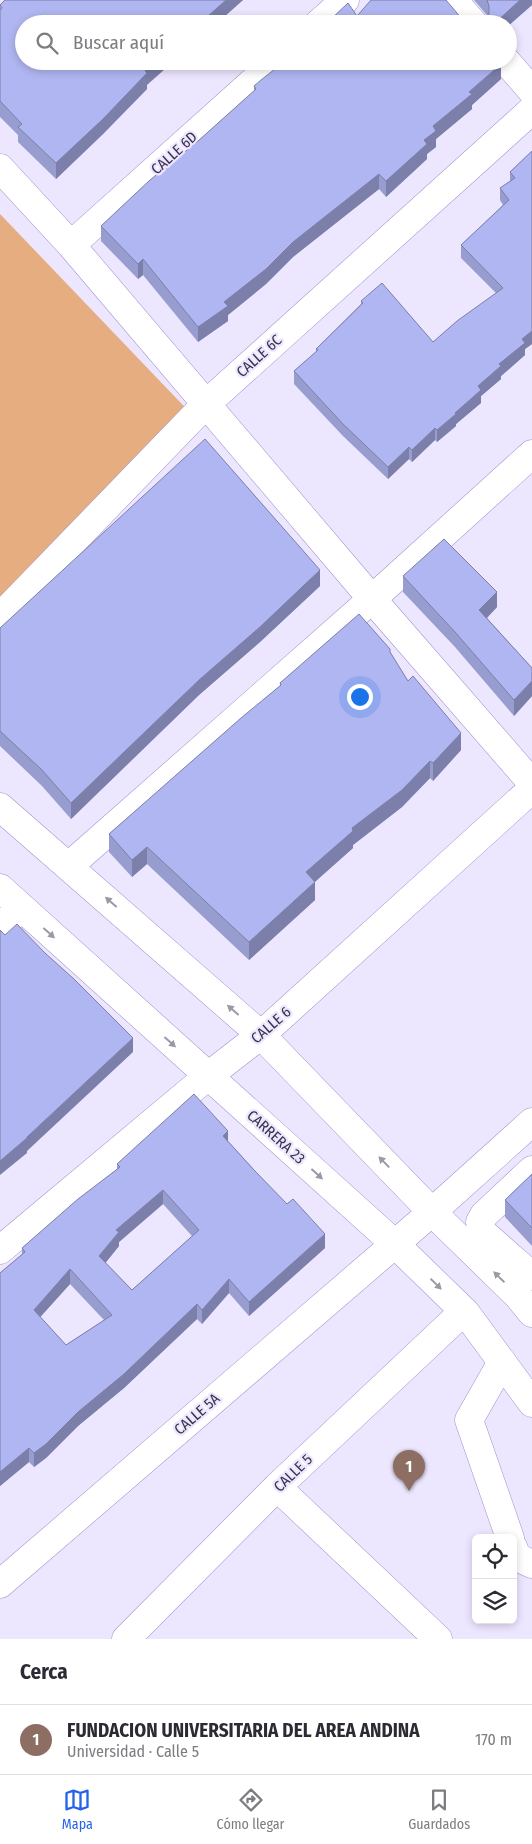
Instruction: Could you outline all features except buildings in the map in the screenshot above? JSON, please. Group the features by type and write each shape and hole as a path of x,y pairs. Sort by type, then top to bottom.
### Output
{"street":[{"path":"328,15 345,0"},
{"path":"453,0 466,15"},
{"name":"CALLE 6D","path":"71,244 266,70"},
{"path":"514,70 532,91"},
{"name":"CALLE 6C","path":"0,617 205,405 532,110"},
{"path":"0,168 71,244 205,405 532,783"},
{"path":"69,866 372,599 532,454"},
{"name":"CALLE 6","path":"0,1250 208,1076 261,1035 532,789"},
{"path":"0,807 261,1035 432,1212 518,1296 532,1313"},
{"name":"CARRERA 23","path":"0,888 395,1244 464,1311 532,1403"},
{"path":"0,927 21,908"},
{"name":"CALLE 5A","path":"0,1584 432,1212 532,1122"},
{"path":"532,1170 484,1215 480,1222 482,1232 532,1276"},
{"name":"CALLE 5","path":"126,1639 277,1487 464,1311"},
{"path":"502,1362 469,1420 509,1534"},
{"path":"277,1487 438,1639"},
{"path":"517,1557 532,1564"}],"shaded area":[{"path":"0,214 200,423 0,614"}],"place":[{"name":"FUNDACION UNIVERSITARIA DEL AREA ANDINA","path":"409,1491"}]}
